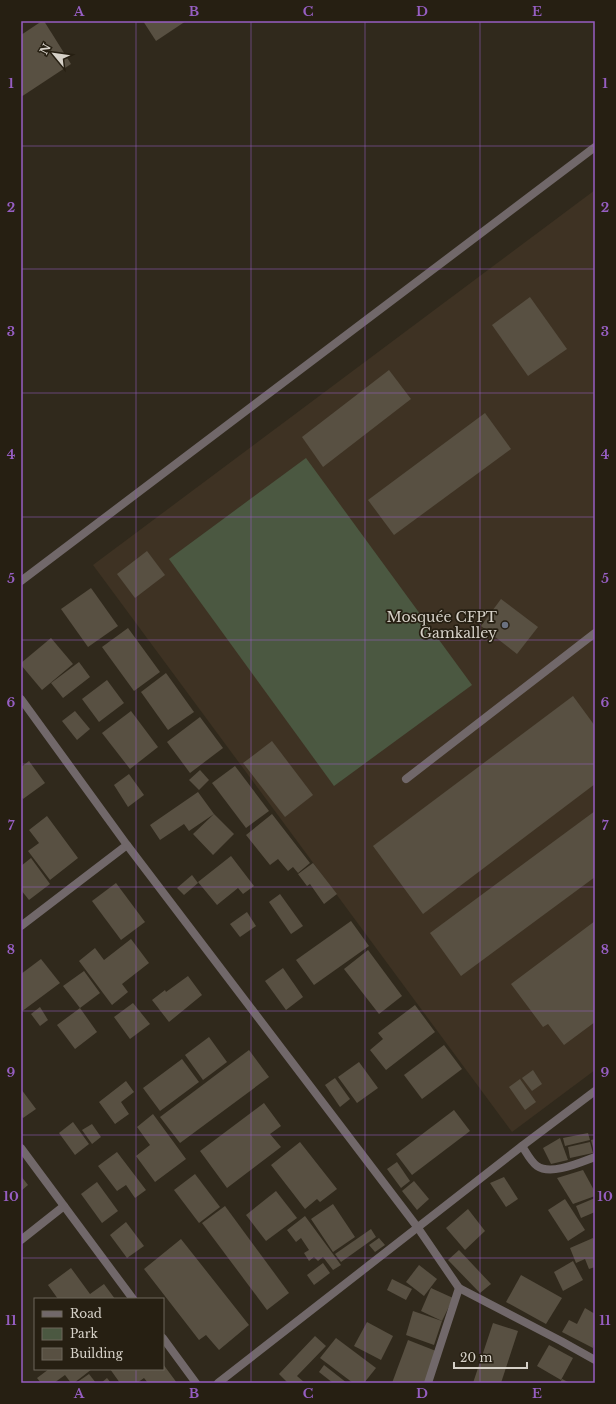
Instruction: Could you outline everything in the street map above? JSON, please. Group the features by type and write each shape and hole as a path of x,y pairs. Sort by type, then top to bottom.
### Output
{"street":[{"path":"21,582 595,147"},
{"path":"406,779 595,633"},
{"path":"21,699 126,845 418,1228 459,1288 561,1340 595,1360"},
{"path":"21,926 126,845"},
{"path":"218,1383 522,1146 595,1091"},
{"path":"522,1146 538,1166 548,1169 560,1169 595,1157"},
{"path":"21,1148 132,1298"},
{"path":"21,1240 64,1206"},
{"path":"428,1383 459,1288"},
{"path":"164,1339 196,1383"}],"shaded area":[{"path":"595,190 595,1070 512,1132 93,565"}],"green space":[{"path":"306,458 472,685 334,786 169,559"}],"building":[{"path":"44,21 71,64 21,97 21,35"},
{"path":"143,21 186,21 156,41"},
{"path":"530,297 567,349 528,376 492,325"},
{"path":"389,370 411,399 323,467 302,437"},
{"path":"485,413 511,449 394,535 368,500"},
{"path":"147,551 165,575 135,598 117,574"},
{"path":"91,588 118,626 88,647 61,609"},
{"path":"501,599 538,627 517,654 481,626"},
{"path":"128,628 160,672 134,691 102,647"},
{"path":"51,638 73,664 42,690 21,665 21,663"},
{"path":"79,662 90,677 63,698 51,683"},
{"path":"166,673 194,712 168,730 141,692"},
{"path":"107,680 124,703 99,722 82,699"},
{"path":"573,696 595,726 595,784 423,914 373,846"},
{"path":"75,711 90,729 77,740 62,721"},
{"path":"131,711 158,747 130,769 102,733"},
{"path":"200,717 223,748 190,773 167,742"},
{"path":"272,741 313,795 285,817 243,763"},
{"path":"29,761 45,783 23,799 21,796 21,767"},
{"path":"235,766 269,811 246,828 212,783"},
{"path":"200,770 209,780 199,790 189,780"},
{"path":"129,774 144,795 128,807 114,785"},
{"path":"198,792 214,814 189,831 184,824 160,840 150,825"},
{"path":"595,811 595,877 461,976 430,933"},
{"path":"214,814 234,834 213,855 193,834"},
{"path":"272,814 310,863 298,873 293,867 288,871 278,859 270,865 246,835"},
{"path":"47,816 78,858 50,880 28,851 39,843 29,830"},
{"path":"231,856 254,886 243,894 238,888 217,905 198,882"},
{"path":"31,858 50,884 29,900 21,890 21,866"},
{"path":"313,863 337,894 324,904 310,884 307,886 298,874"},
{"path":"192,875 198,883 184,895 177,888"},
{"path":"116,883 145,922 121,940 92,901"},
{"path":"280,894 303,926 291,934 269,902"},
{"path":"247,912 256,926 240,937 230,924"},
{"path":"351,921 369,946 314,985 296,960"},
{"path":"595,921 595,1022 564,1045 548,1024 543,1027 511,984"},
{"path":"131,939 149,963 122,984 128,992 112,1005 79,961 95,948 104,960"},
{"path":"368,950 402,996 379,1014 344,969"},
{"path":"41,959 60,983 21,1012 21,974"},
{"path":"283,968 303,997 286,1010 265,981"},
{"path":"84,971 100,993 80,1008 63,986"},
{"path":"188,976 202,995 169,1022 152,1000"},
{"path":"133,1003 150,1024 130,1039 114,1017"},
{"path":"415,1005 435,1032 386,1070 370,1050 383,1039 378,1033"},
{"path":"40,1007 48,1020 40,1026 31,1014"},
{"path":"80,1008 97,1032 75,1049 57,1025"},
{"path":"209,1037 227,1062 203,1080 185,1055"},
{"path":"444,1045 462,1069 422,1099 404,1075"},
{"path":"249,1050 269,1077 180,1143 160,1117"},
{"path":"182,1059 199,1082 160,1111 143,1088"},
{"path":"359,1062 378,1088 357,1103 338,1077"},
{"path":"533,1070 542,1084 532,1091 522,1078"},
{"path":"335,1078 350,1099 340,1107 325,1085"},
{"path":"520,1079 536,1102 525,1110 509,1087"},
{"path":"126,1081 134,1092 121,1102 129,1114 115,1124 99,1102"},
{"path":"21,1089 36,1109 23,1118 21,1116"},
{"path":"264,1103 281,1126 270,1134 281,1147 227,1188 200,1151"},
{"path":"454,1110 470,1131 412,1175 396,1154"},
{"path":"153,1114 186,1159 155,1182 136,1156 150,1145 137,1127"},
{"path":"73,1122 89,1144 75,1155 59,1133"},
{"path":"92,1124 101,1137 92,1144 82,1130"},
{"path":"588,1133 590,1140 565,1146 563,1138"},
{"path":"560,1138 568,1160 551,1164 543,1148"},
{"path":"595,1139 595,1151 594,1152 591,1140"},
{"path":"300,1142 337,1189 320,1202 317,1199 305,1209 271,1165"},
{"path":"590,1142 593,1153 570,1158 568,1147"},
{"path":"117,1152 146,1190 135,1198 126,1185 117,1191 98,1166"},
{"path":"397,1162 410,1181 401,1188 387,1169"},
{"path":"583,1170 595,1192 595,1196 573,1204 557,1178"},
{"path":"195,1174 220,1207 199,1223 174,1190"},
{"path":"21,1176 28,1185 21,1191"},
{"path":"504,1177 518,1199 506,1207 490,1183"},
{"path":"414,1181 429,1199 417,1210 402,1191"},
{"path":"97,1182 118,1211 102,1223 81,1194"},
{"path":"276,1191 297,1218 266,1241 246,1215"},
{"path":"595,1198 595,1212 581,1218 576,1206"},
{"path":"565,1199 585,1230 568,1241 548,1210"},
{"path":"333,1204 355,1237 333,1252 311,1219"},
{"path":"225,1206 289,1293 267,1310 202,1223"},
{"path":"468,1209 485,1231 465,1250 446,1228"},
{"path":"305,1216 341,1265 333,1270 323,1257 318,1261 314,1257 309,1261 304,1253 309,1250 301,1238 296,1242 287,1230"},
{"path":"126,1222 144,1246 127,1258 110,1235"},
{"path":"371,1229 376,1237 341,1262 335,1254"},
{"path":"379,1238 385,1245 375,1252 369,1245"},
{"path":"593,1238 595,1242 595,1267 589,1269 585,1259 576,1263 570,1248"},
{"path":"181,1239 249,1325 219,1350 206,1335 199,1340 144,1269"},
{"path":"459,1250 491,1284 480,1293 448,1260"},
{"path":"573,1261 583,1280 563,1291 554,1272"},
{"path":"323,1263 330,1273 314,1285 307,1275"},
{"path":"419,1265 437,1279 424,1296 406,1282"},
{"path":"71,1268 90,1294 104,1284 114,1298 57,1298 48,1285"},
{"path":"521,1275 562,1298 546,1324 506,1302"},
{"path":"392,1279 412,1289 406,1300 387,1290"},
{"path":"431,1288 453,1298 442,1321 421,1311"},
{"path":"585,1308 595,1314 595,1339 593,1348 562,1332 569,1320 577,1324"},
{"path":"413,1311 442,1321 434,1345 406,1335"},
{"path":"367,1322 393,1336 381,1360 354,1346"},
{"path":"493,1323 518,1331 501,1383 473,1383"},
{"path":"315,1336 326,1346 297,1376 305,1383 288,1383 279,1374"},
{"path":"336,1338 376,1368 364,1383 353,1383 320,1358"},
{"path":"408,1340 436,1351 425,1383 392,1383"},
{"path":"549,1345 573,1358 561,1380 537,1366"},
{"path":"164,1365 177,1383 148,1383 144,1378 137,1383 120,1383 111,1370 164,1370"},
{"path":"324,1365 347,1383 333,1383 319,1372"},
{"path":"48,1370 91,1370 74,1383 71,1383 65,1375 54,1383 41,1383 37,1378"},
{"path":"89,1374 96,1383 76,1383"},
{"path":"107,1378 111,1383 101,1383"},
{"path":"562,1379 570,1383 560,1383"}],"place":[{"name":"Mosquée CFPT Gamkalley","path":"505,625"}]}
